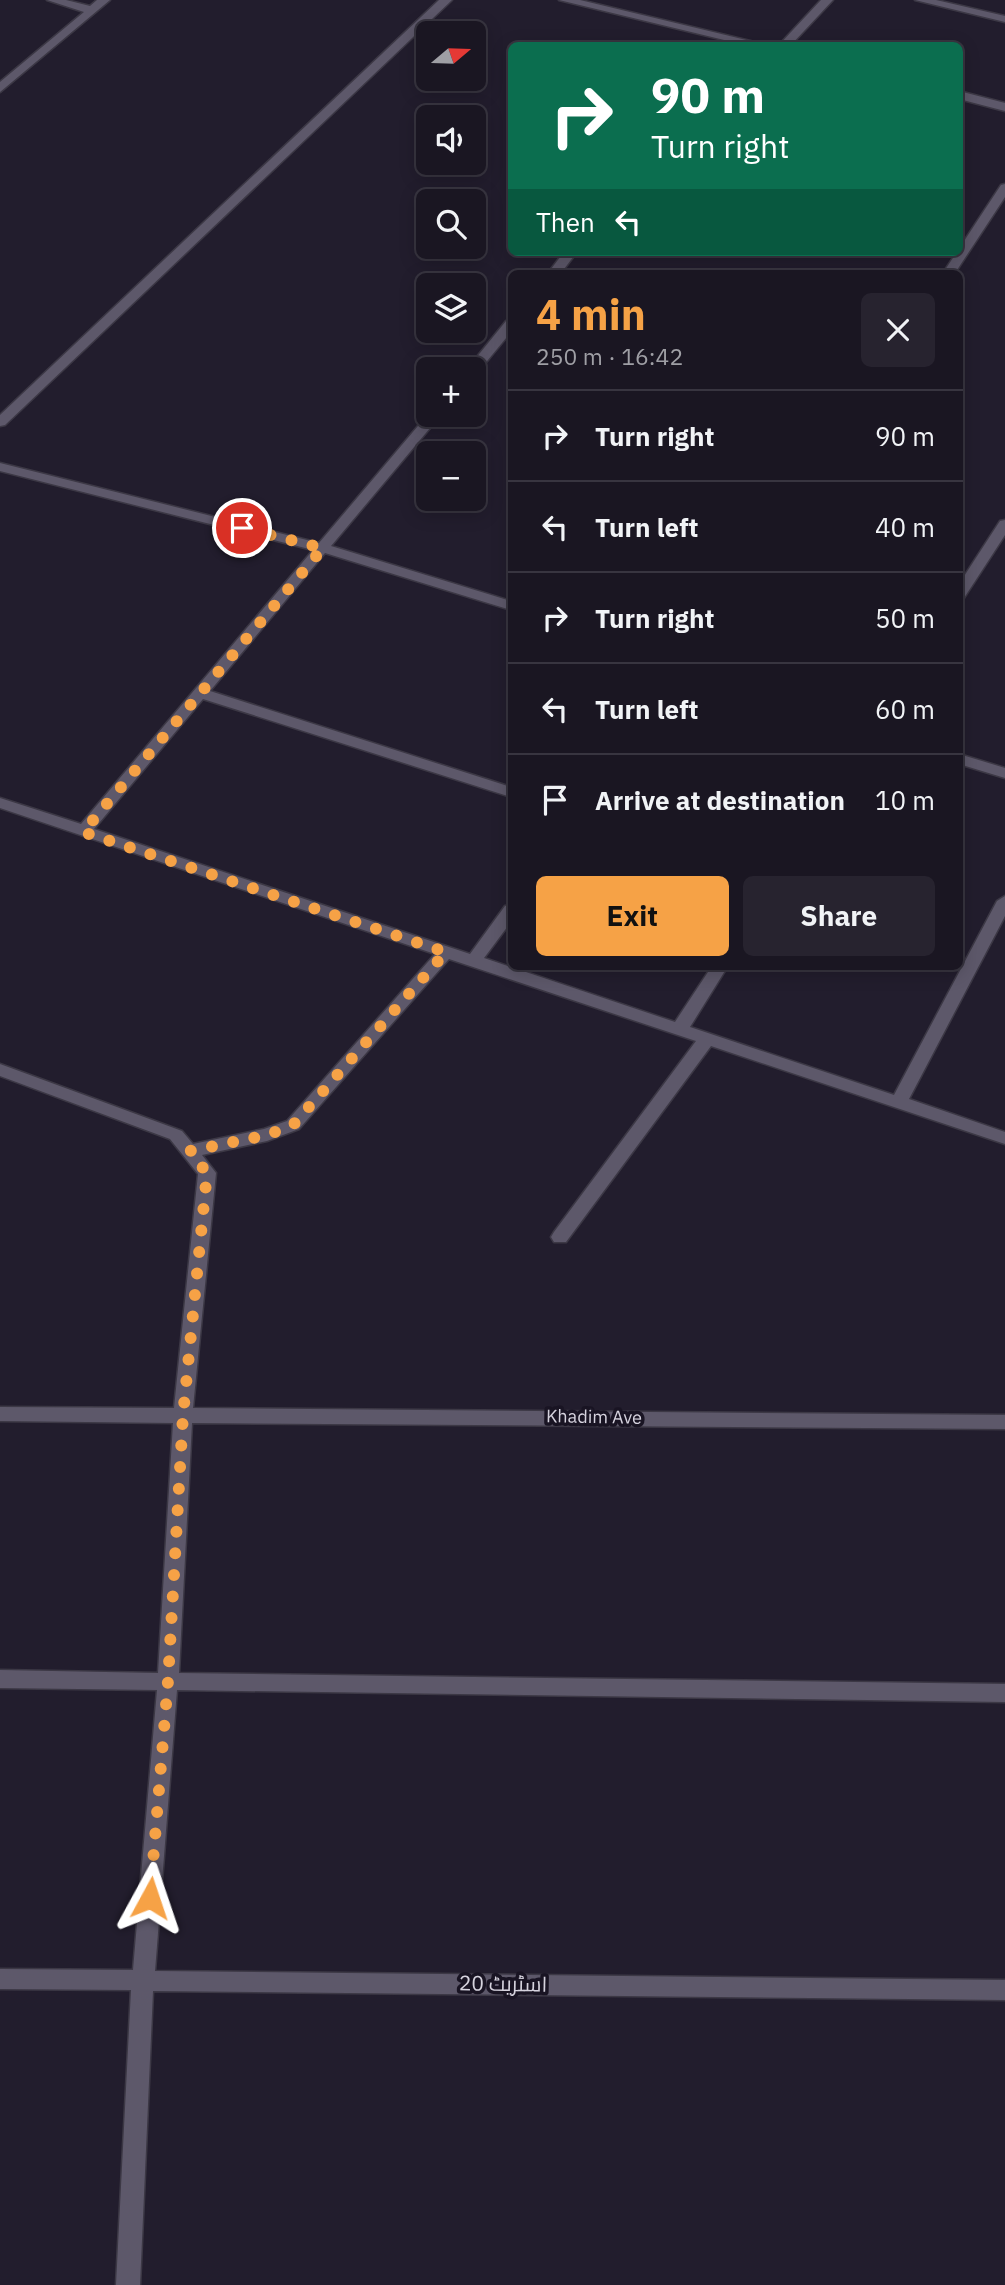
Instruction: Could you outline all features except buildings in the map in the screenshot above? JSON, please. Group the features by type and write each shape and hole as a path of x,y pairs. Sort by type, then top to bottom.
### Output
{"street":[{"path":"53,0 91,10"},
{"path":"0,88 104,0"},
{"path":"0,422 446,0"},
{"path":"565,0 742,42"},
{"path":"787,42 827,0"},
{"path":"921,0 1005,19"},
{"path":"963,96 1005,107"},
{"path":"963,252 1005,188"},
{"path":"556,270 568,256"},
{"path":"483,357 508,328"},
{"path":"83,832 424,427"},
{"path":"0,467 323,548 508,605"},
{"path":"963,589 1005,524"},
{"path":"200,693 508,791"},
{"path":"963,760 1005,773"},
{"path":"0,803 1005,1138"},
{"path":"898,1102 1005,901"},
{"path":"473,962 508,914"},
{"path":"190,1151 267,1135 293,1125 446,952"},
{"path":"679,1030 717,970"},
{"path":"560,1237 706,1039"},
{"path":"0,1070 176,1135 207,1173 183,1415 168,1681 143,1979 128,2285"},
{"name":"Khadim Ave","path":"0,1413 1005,1422"},
{"path":"0,1679 1005,1693"},
{"name":"اسٹریٹ 20","path":"0,1979 1005,1990"}],"route":[{"path":"150,1898 168,1681 183,1415 207,1173 190,1151 279,1132 293,1125 446,952 83,832 323,548 242,528"}]}
